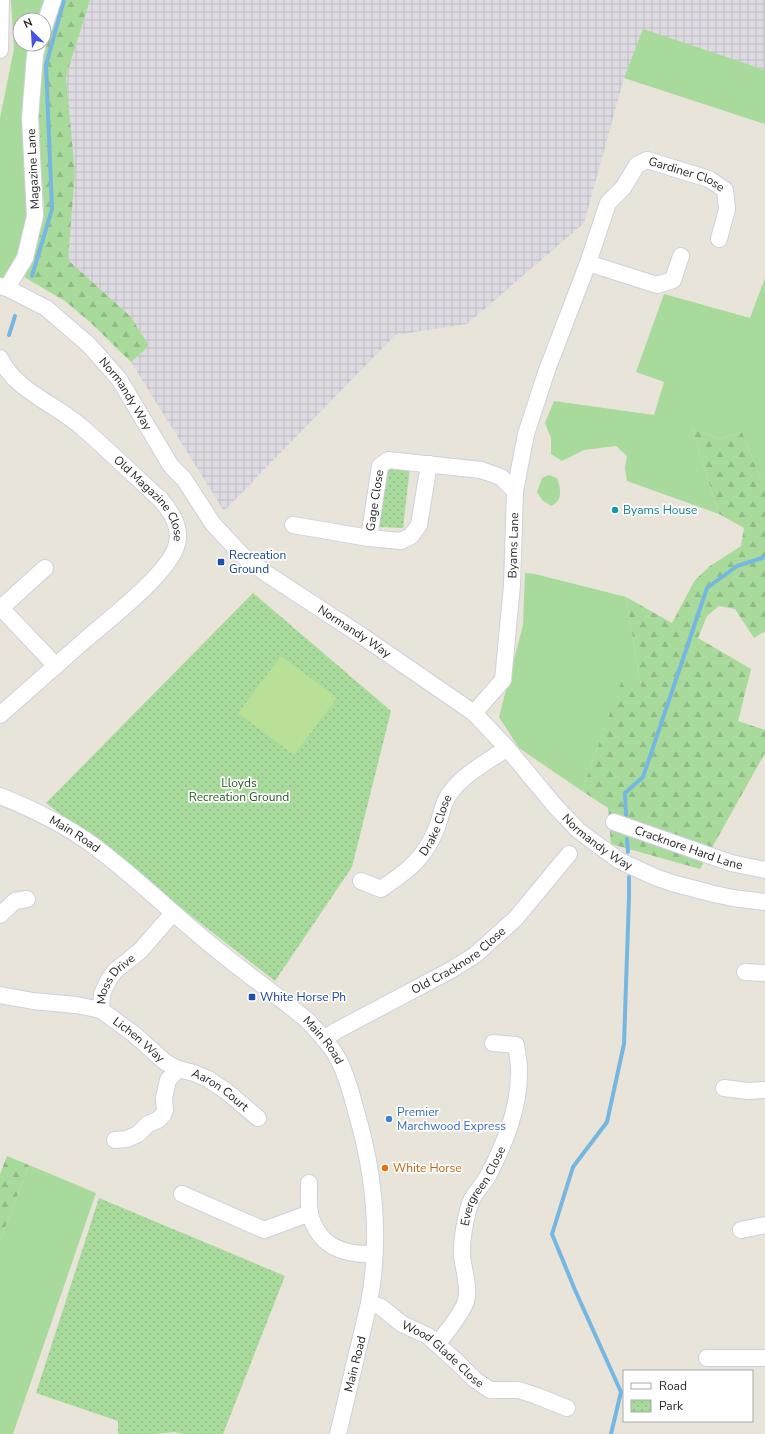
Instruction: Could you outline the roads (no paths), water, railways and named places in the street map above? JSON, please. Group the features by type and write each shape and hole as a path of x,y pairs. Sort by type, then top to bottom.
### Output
{"street":[{"path":"0,50 1,0"},
{"path":"49,12 53,0"},
{"name":"Magazine Lane","path":"3,287 25,258 35,216 30,118 35,52"},
{"name":"Gardiner Close","path":"548,370 588,263 608,204 623,188 637,165 647,160 709,180 725,190 727,209 719,238"},
{"path":"588,263 658,285 673,280 681,256"},
{"name":"Normandy Way","path":"3,287 46,308 89,345 119,379 171,466 184,479 213,524 243,556 267,574 362,636 474,714 507,748 555,806 573,825 591,840 620,861 672,883 733,898 765,902"},
{"name":"Old Magazine Close","path":"0,358 7,371 21,384 83,428 161,500 172,516 178,531 176,546 172,556 157,575 132,599 0,715"},
{"name":"Byams Lane","path":"474,714 503,680 512,585 515,491 526,434 548,370"},
{"name":"Gage Close","path":"369,538 380,466 388,460 481,470 502,477 515,491"},
{"name":"Gage Close","path":"293,525 369,538 401,541 411,536 418,525 429,464"},
{"path":"45,568 1,608 56,666"},
{"name":"Drake Close","path":"361,881 381,889 410,868 424,854 436,831 441,810 453,789 471,773 507,748"},
{"name":"Main Road","path":"0,796 40,814 78,835 108,857 234,964 298,1012 324,1039 338,1059 348,1082 364,1139 372,1192 374,1254 372,1285 369,1302 338,1434"},
{"name":"Cracknore Hard Lane","path":"614,822 731,863 765,870"},
{"name":"Old Cracknore Close","path":"324,1039 344,1026 451,970 475,955 516,918 569,854"},
{"path":"0,915 15,901 27,899"},
{"name":"Moss Drive","path":"0,995 28,1001 76,1005 101,1010 102,994 109,979 115,971 140,951 173,913"},
{"path":"745,972 765,973"},
{"name":"Lichen Way","path":"101,1010 135,1035 165,1062 178,1069"},
{"name":"Evergreen Close","path":"438,1344 456,1318 466,1300 466,1281 462,1254 465,1226 471,1201 487,1178 499,1153 510,1126 517,1098 519,1069 516,1045 493,1043"},
{"path":"115,1140 127,1139 138,1134 148,1124 158,1120 163,1115 165,1110 164,1098 168,1080 178,1069"},
{"name":"Aaron Court","path":"178,1069 194,1073 208,1079 226,1091 258,1118"},
{"path":"724,1088 748,1091 765,1090"},
{"path":"309,1183 310,1213 317,1231 327,1243 344,1251 355,1254 374,1254"},
{"path":"182,1194 264,1230 310,1213"},
{"path":"741,1230 765,1225"},
{"name":"Wood Glade Close","path":"369,1302 381,1307 402,1324 428,1336 474,1379 490,1390 519,1390 567,1408"},
{"path":"707,1358 765,1358"}],"waterway":[{"path":"32,276 52,209 46,65 64,0"},
{"path":"9,335 15,316"},
{"path":"626,815 625,793 643,777 707,588 737,566 765,557"},
{"path":"627,839 628,852"},
{"path":"611,1434 621,1392 575,1290 552,1234 573,1167 607,1122 624,1044 629,877"}],"place":[{"name":"Byams House","path":"615,510"},
{"name":"Recreation Ground","path":"221,562"},
{"name":"White Horse Ph","path":"252,997"},
{"name":"Premier Marchwood Express","path":"389,1119"},
{"name":"White Horse","path":"385,1168"}],"park label":[{"name":"Lloyds Recreation Ground","path":"239,790"}]}
